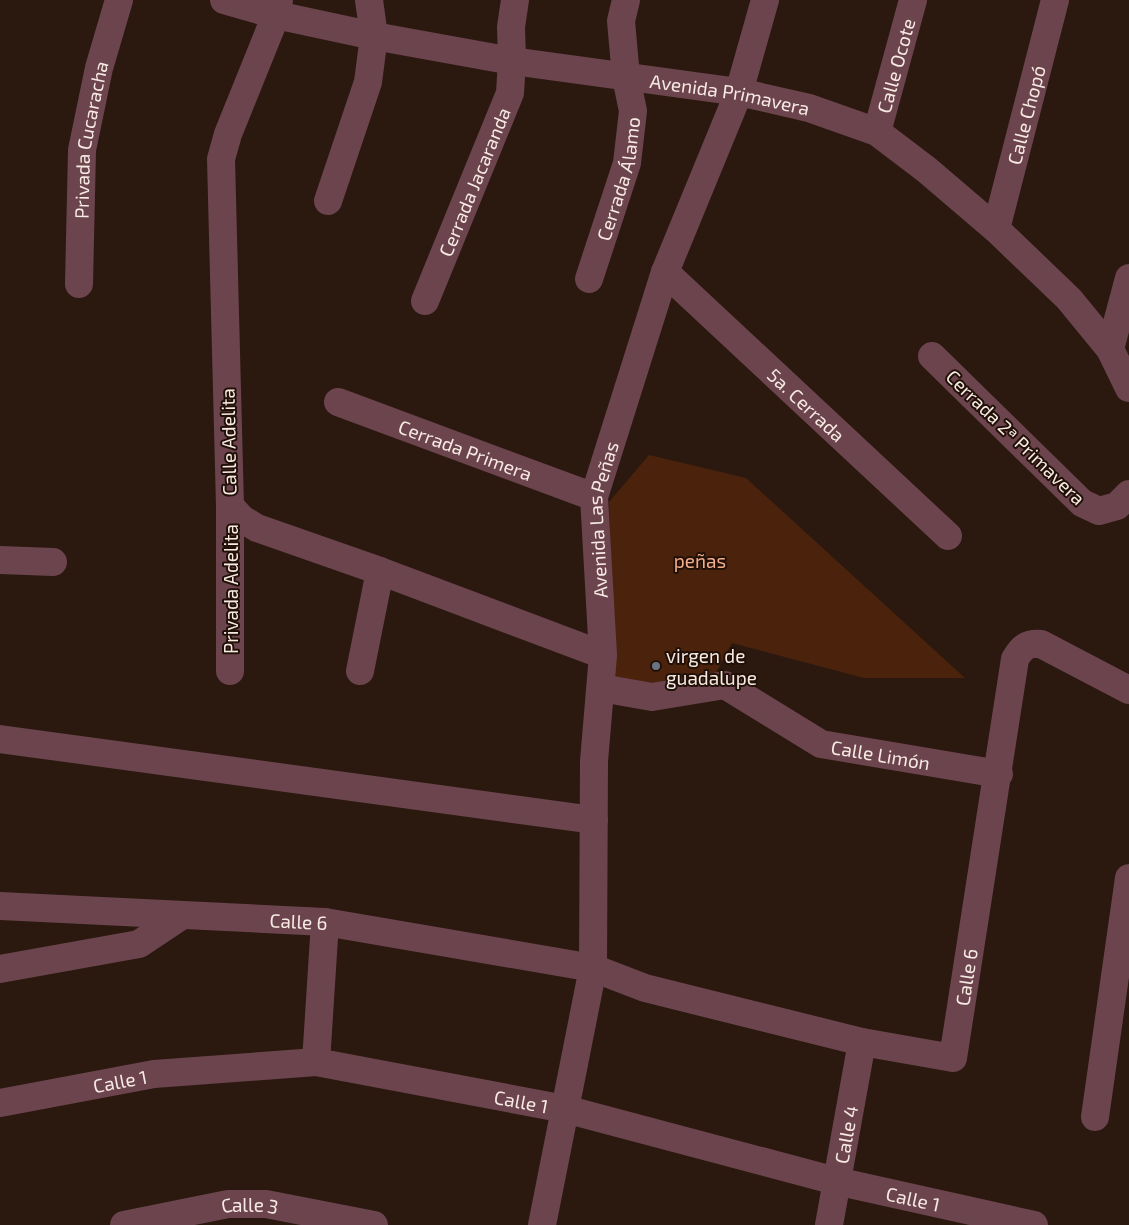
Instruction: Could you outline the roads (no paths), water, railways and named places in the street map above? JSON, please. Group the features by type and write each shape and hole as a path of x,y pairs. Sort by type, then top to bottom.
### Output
{"street":[{"name":"Privada Cucaracha","path":"79,284 82,150 98,68 119,0"},
{"name":"Avenida Primavera","path":"224,0 278,7 374,36 512,61 739,92 809,108 877,132 927,170 996,229 1069,299 1110,349 1129,388"},
{"path":"328,201 368,82 374,36 368,0"},
{"name":"Cerrada Jacaranda","path":"425,302 510,93 512,61 511,26 515,0"},
{"name":"Cerrada Álamo","path":"589,279 627,163 633,112 626,76 621,21 626,0"},
{"name":"Avenida Las Peñas","path":"593,968 594,761 603,655 594,497 665,272 739,92 765,0"},
{"name":"Calle Ocote","path":"877,132 914,0"},
{"name":"Calle Chopó","path":"996,229 1055,0"},
{"name":"Calle Adelita","path":"278,7 228,134 222,159 230,506 242,519 257,528 380,571 603,655"},
{"name":"5a. Cerrada","path":"665,272 948,536"},
{"path":"1110,349 1129,278"},
{"name":"Cerrada 2ª Primavera","path":"932,356 1082,503 1099,511 1117,506 1129,494"},
{"name":"Cerrada Primera","path":"338,402 594,497"},
{"name":"Privada Adelita","path":"230,506 230,672"},
{"path":"0,560 52,562"},
{"path":"360,671 380,571"},
{"name":"Calle 6","path":"0,906 324,922 593,968 645,988 862,1042 952,1058 1016,659 1021,648 1031,643 1041,644 1129,690"},
{"name":"Calle Limón","path":"601,688 652,697 725,685 821,744 998,774"},
{"path":"0,739 594,820"},
{"path":"1095,1117 1129,878"},
{"path":"0,969 139,944 181,916"},
{"path":"316,1062 324,922"},
{"path":"542,1225 593,968"},
{"name":"Calle 4","path":"829,1225 862,1042"},
{"name":"Calle 1","path":"0,1103 154,1074 316,1062 564,1109 836,1181 1034,1225"},
{"name":"Calle 3","path":"124,1225 228,1204 266,1204 374,1225"}],"place":[{"name":"virgen de guadalupe","path":"656,666"}],"park label":[{"name":"peñas","path":"700,560"}]}
